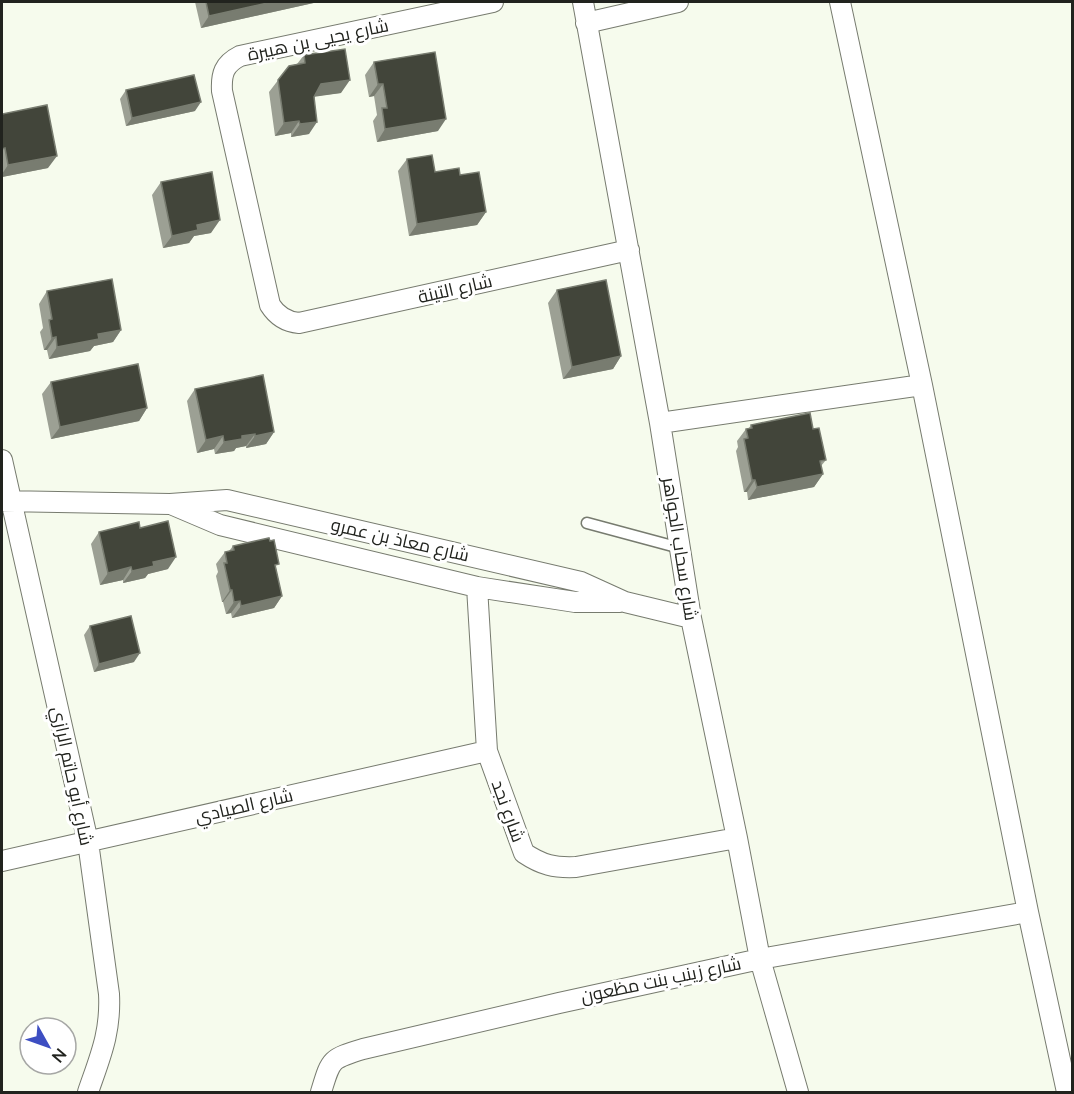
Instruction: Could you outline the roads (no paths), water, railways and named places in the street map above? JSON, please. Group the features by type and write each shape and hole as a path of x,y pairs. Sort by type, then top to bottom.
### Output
{"street":[{"name":"شارع يحيى بن هبيرة","path":"282,317 273,309 269,301 222,91 224,68 240,56 492,2"},
{"name":"شارع سحاب الجواهر","path":"583,2 660,423 691,618 760,959 798,1092"},
{"path":"586,23 678,2"},
{"path":"840,2 922,385 1028,912 1067,1092"},
{"name":"شارع التينة","path":"282,317 290,322 299,323 629,250"},
{"path":"660,423 922,385"},
{"name":"شارع أبو حاتم الرازي","path":"2,460 6,501 88,842 110,994 110,1018 106,1039 88,1092"},
{"name":"شارع معاذ بن عمرو","path":"6,501 170,504 227,500 581,582 625,602 691,618"},
{"name":"شارع معاذ بن عمرو","path":"170,504 220,525 477,587 575,602 625,602"},
{"name":"شارع نجد","path":"477,587 487,751 524,853 536,861 557,868 576,867 737,838"},
{"name":"شارع الصيادي","path":"2,861 487,751"},
{"name":"شارع زينب بنت مظعون","path":"321,1092 327,1071 337,1057 559,1003 760,959 1028,912"}],"lane":[{"path":"587,523 680,548"}]}
